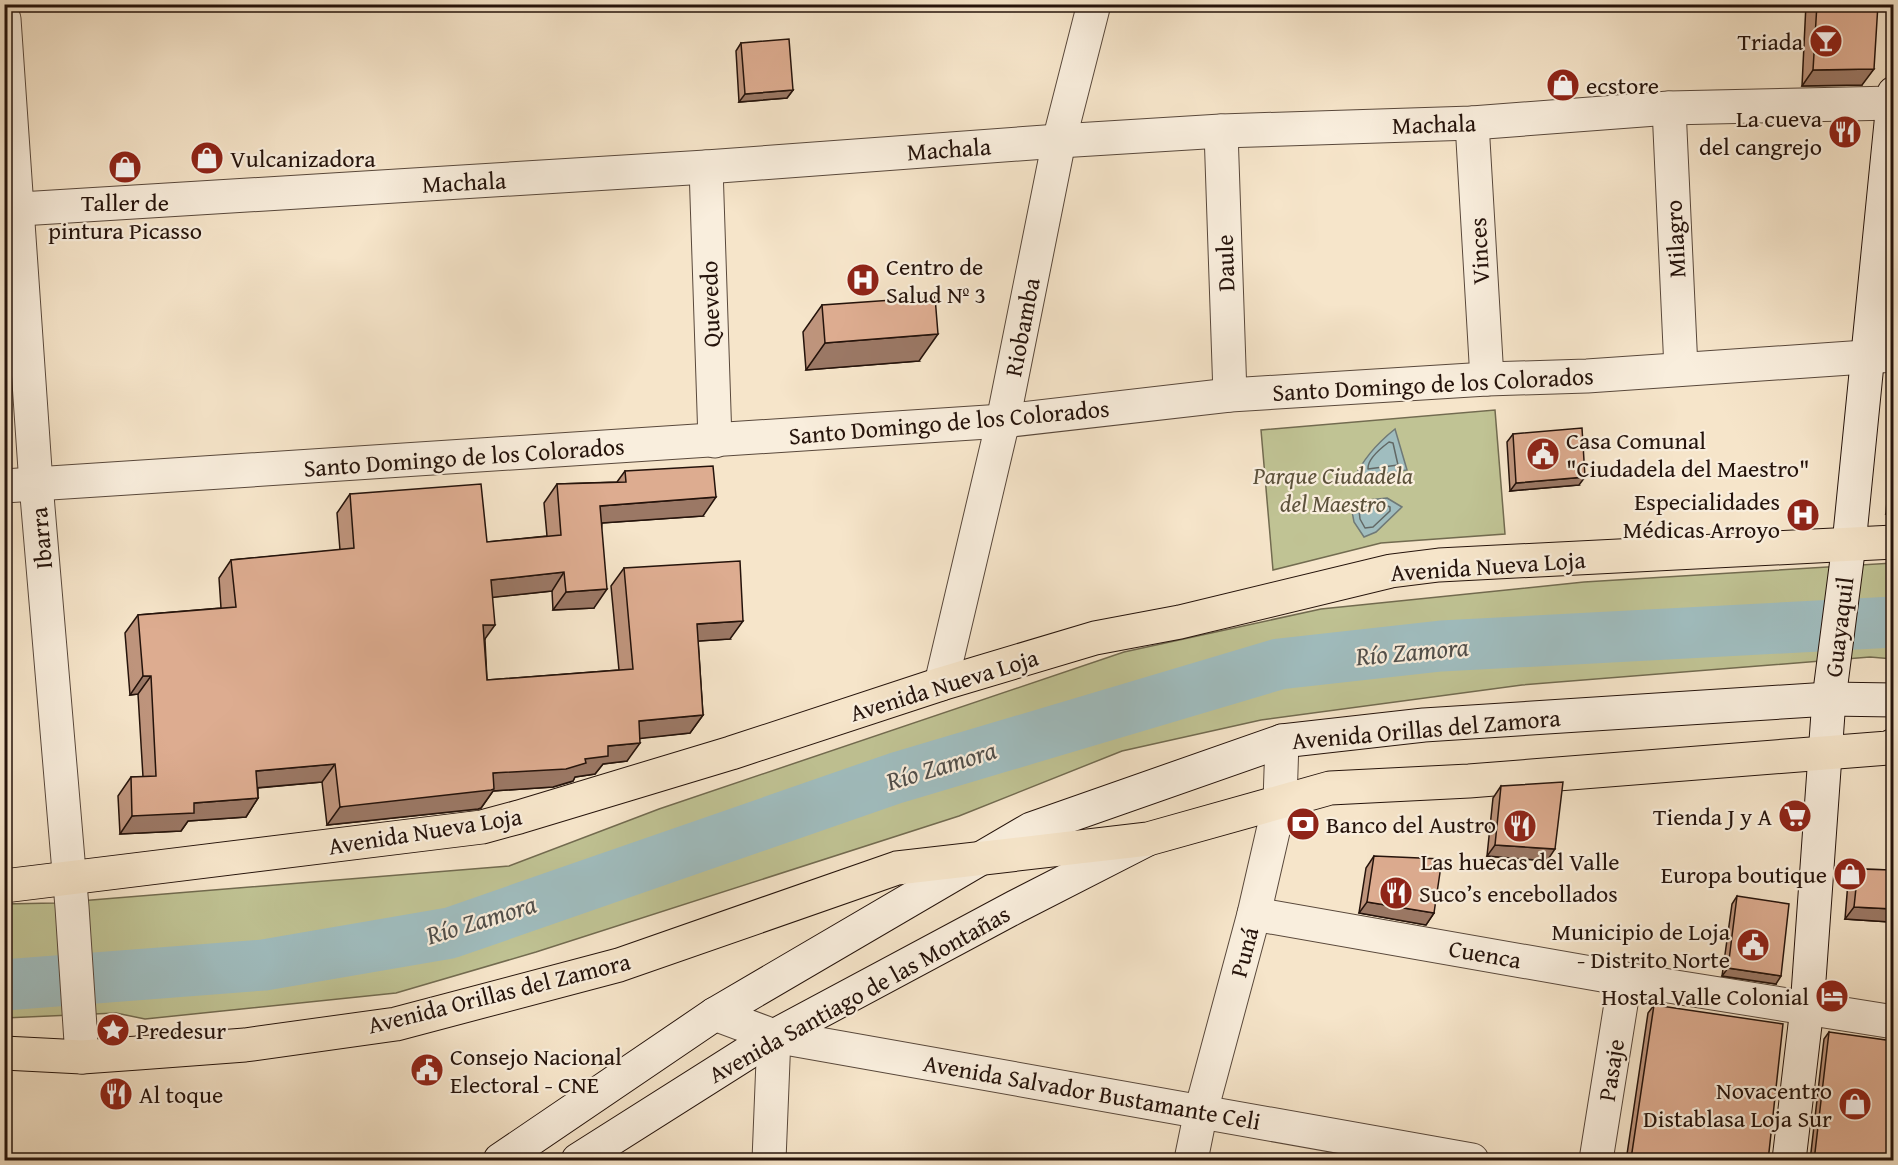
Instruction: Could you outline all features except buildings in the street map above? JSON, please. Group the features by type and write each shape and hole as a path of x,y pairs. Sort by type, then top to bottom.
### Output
{"main road":[{"name":"Avenida Nueva Loja","path":"4,886 71,892 248,857 482,826 731,753 941,684 1095,638 1191,619 1391,571 1439,565 1893,542"},
{"name":"Avenida Orillas del Zamora","path":"4,1053 82,1043 245,1045 396,1024 619,965 897,868 1148,839 1330,788 1469,781 1888,748 1893,745"}],"street":[{"name":"Riobamba","path":"941,684 1004,421 1059,141 1094,4"},
{"name":"Ibarra","path":"4,19 20,485 71,892 82,1043"},
{"name":"Machala","path":"11,209 706,167 1221,131 1472,123 1669,108 1893,99"},
{"name":"Guayaquil","path":"1789,1161 1807,1008 1829,699 1849,544 1880,355 1893,99"},
{"name":"Milagro","path":"1669,108 1681,369"},
{"name":"Vinces","path":"1472,123 1486,379"},
{"name":"Daule","path":"1221,131 1230,395"},
{"name":"Quevedo","path":"706,167 715,441"},
{"name":"Santo Domingo de los Colorados","path":"20,485 1004,421 1230,395 1486,379 1587,376 1880,355"},
{"name":"Avenida Orillas del Zamora","path":"980,857 1031,829 1282,741 1424,725 1829,699 1893,700"},
{"name":"Puná","path":"1191,1161 1201,1111 1254,914 1280,801 1282,741"},
{"name":"Avenida Santiago de las Montañas","path":"578,1161 774,1036 1015,907 1148,839"},
{"name":"Avenida Santiago de las Montañas","path":"500,1161 715,1014 980,857"},
{"name":"Cuenca","path":"1254,914 1625,979 1893,1022"},
{"name":"Pasaje","path":"1596,1161 1625,979"},
{"name":"Avenida Salvador Bustamante Celi","path":"715,1014 774,1036 1201,1111 1439,1158 1472,1161"},
{"path":"769,1161 774,1036"}],"green space":[{"name":"Parque Ciudadela del Maestro","path":"1495,410 1505,534 1381,543 1273,570 1261,430"},
{"path":"1893,563 1893,659 1870,657 1522,685 1261,720 1122,751 959,816 536,952 396,993 145,1019 116,1013 5,1018 4,904 55,903 509,866 659,809 1124,652 1321,609 1584,582"}],"water":[{"path":"1395,429 1407,470 1364,477 1351,483 1370,453"},
{"path":"1387,498 1402,507 1376,532 1364,537 1354,522 1351,506 1368,500"}],"waterway":[{"name":"Río Zamora","path":"4,985 264,965 450,933 896,778 1279,664 1441,646 1894,622"}],"place":[{"name":"Triada","path":"1826,41"},
{"name":"ecstore","path":"1563,85"},
{"name":"La cueva del cangrejo","path":"1845,132"},
{"name":"Vulcanizadora","path":"207,158"},
{"name":"Taller de pintura Picasso","path":"125,167"},
{"name":"Centro de Salud Nº 3","path":"863,280"},
{"name":"Casa Comunal \"Ciudadela del Maestro\"","path":"1543,454"},
{"name":"Especialidades Médicas Arroyo","path":"1803,515"},
{"name":"Tienda J y A","path":"1795,816"},
{"name":"Banco del Austro","path":"1303,824"},
{"name":"Las huecas del Valle","path":"1520,826"},
{"name":"Europa boutique","path":"1850,874"},
{"name":"Suco’s encebollados","path":"1396,893"},
{"name":"Municipio de Loja - Distrito Norte","path":"1753,945"},
{"name":"Hostal Valle Colonial","path":"1832,996"},
{"name":"Predesur","path":"113,1030"},
{"name":"Consejo Nacional Electoral - CNE","path":"427,1070"},
{"name":"Al toque","path":"116,1094"},
{"name":"Novacentro Distablasa Loja Sur","path":"1855,1104"}]}
